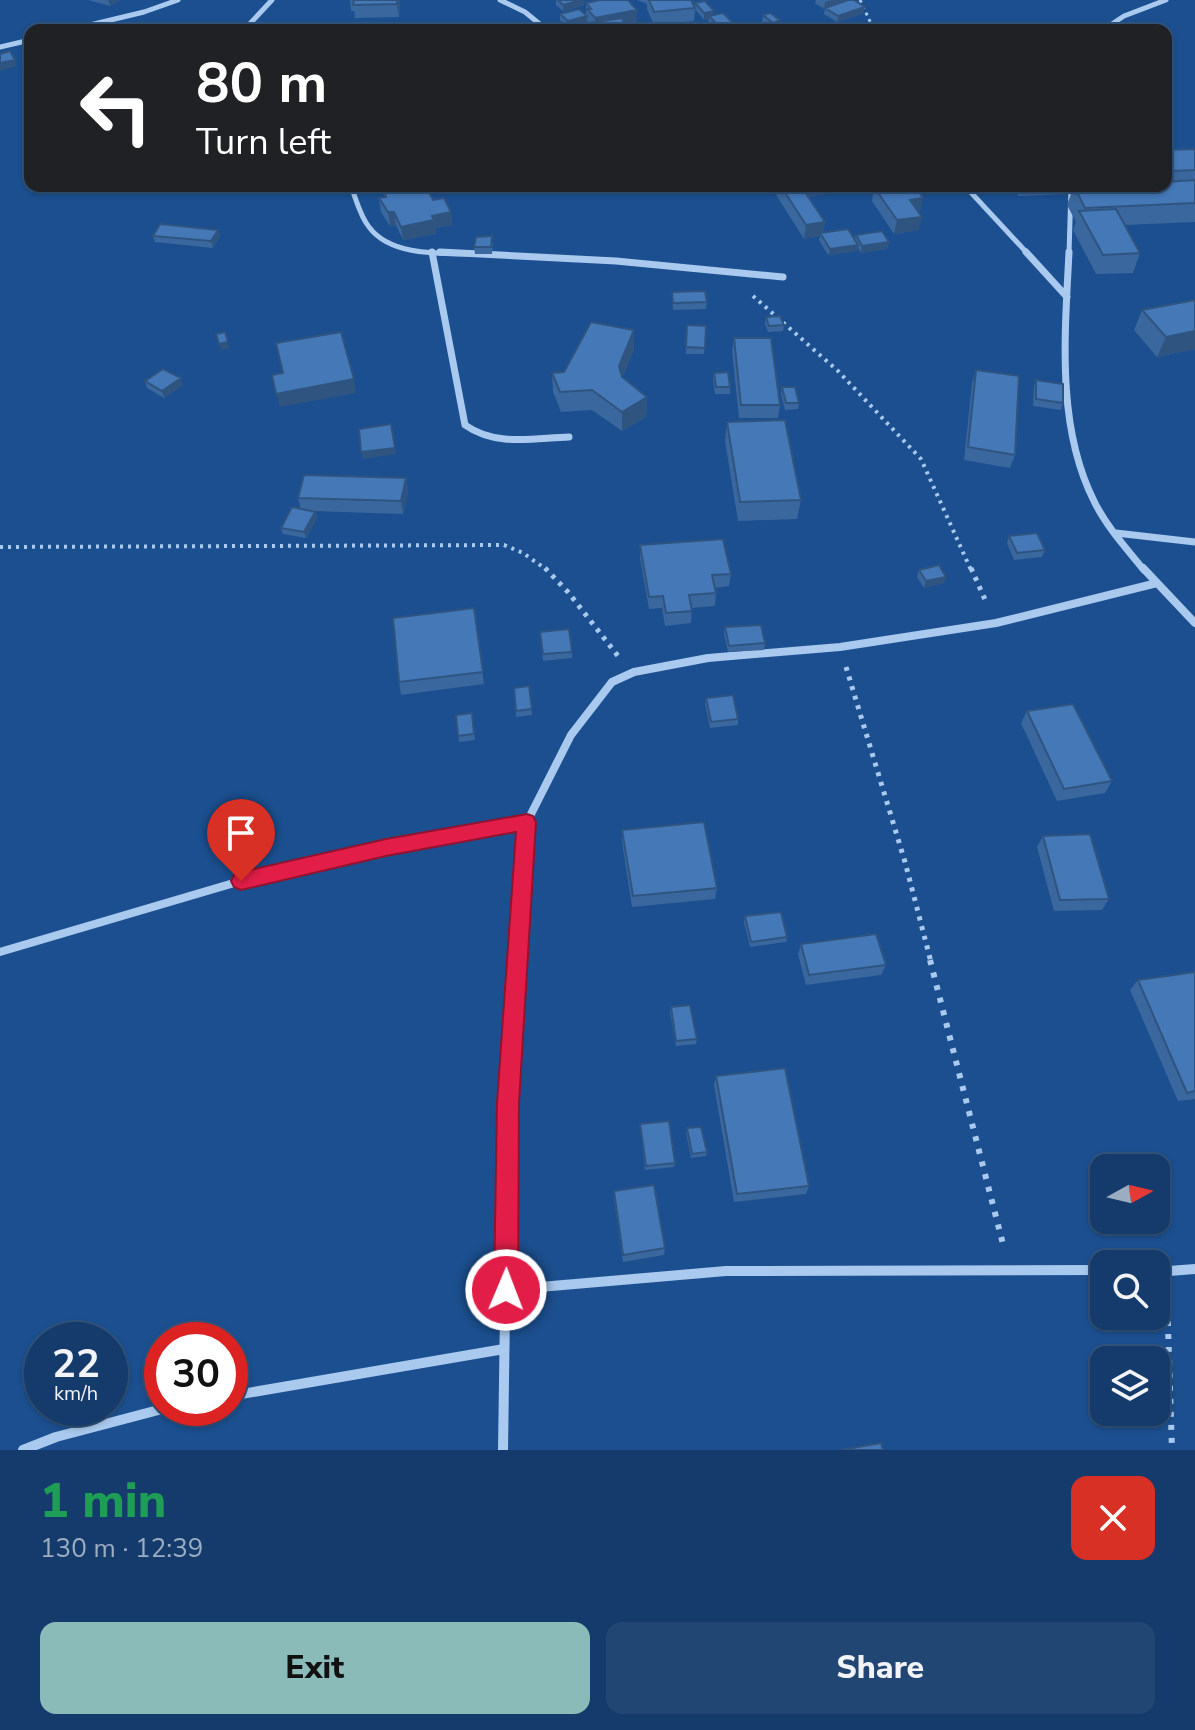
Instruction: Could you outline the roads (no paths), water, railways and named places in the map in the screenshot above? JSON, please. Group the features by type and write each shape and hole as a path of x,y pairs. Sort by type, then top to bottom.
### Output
{"street":[{"path":"94,24 178,0"},
{"path":"250,24 272,0"},
{"path":"500,0 525,12 540,24"},
{"path":"1112,24 1124,16 1166,0"},
{"path":"0,47 24,41"},
{"path":"353,192 367,225 376,238 385,244 432,252 616,261 783,277"},
{"path":"971,192 1067,297"},
{"path":"1071,192 1067,297 1068,410 1086,486 1115,533 1195,623"},
{"path":"432,252 465,425 476,435 498,438 569,437"},
{"path":"1115,533 1195,542"},
{"path":"503,1450 508,1103 527,822 571,735 601,693 612,682 637,672 708,658 840,647 996,623 1157,583"},
{"path":"0,952 268,873 527,822"},
{"path":"1170,1271 1195,1269"},
{"path":"506,1290 726,1271 1090,1270"},
{"path":"248,1393 504,1349"},
{"path":"23,1450 56,1437 144,1414"}]}
